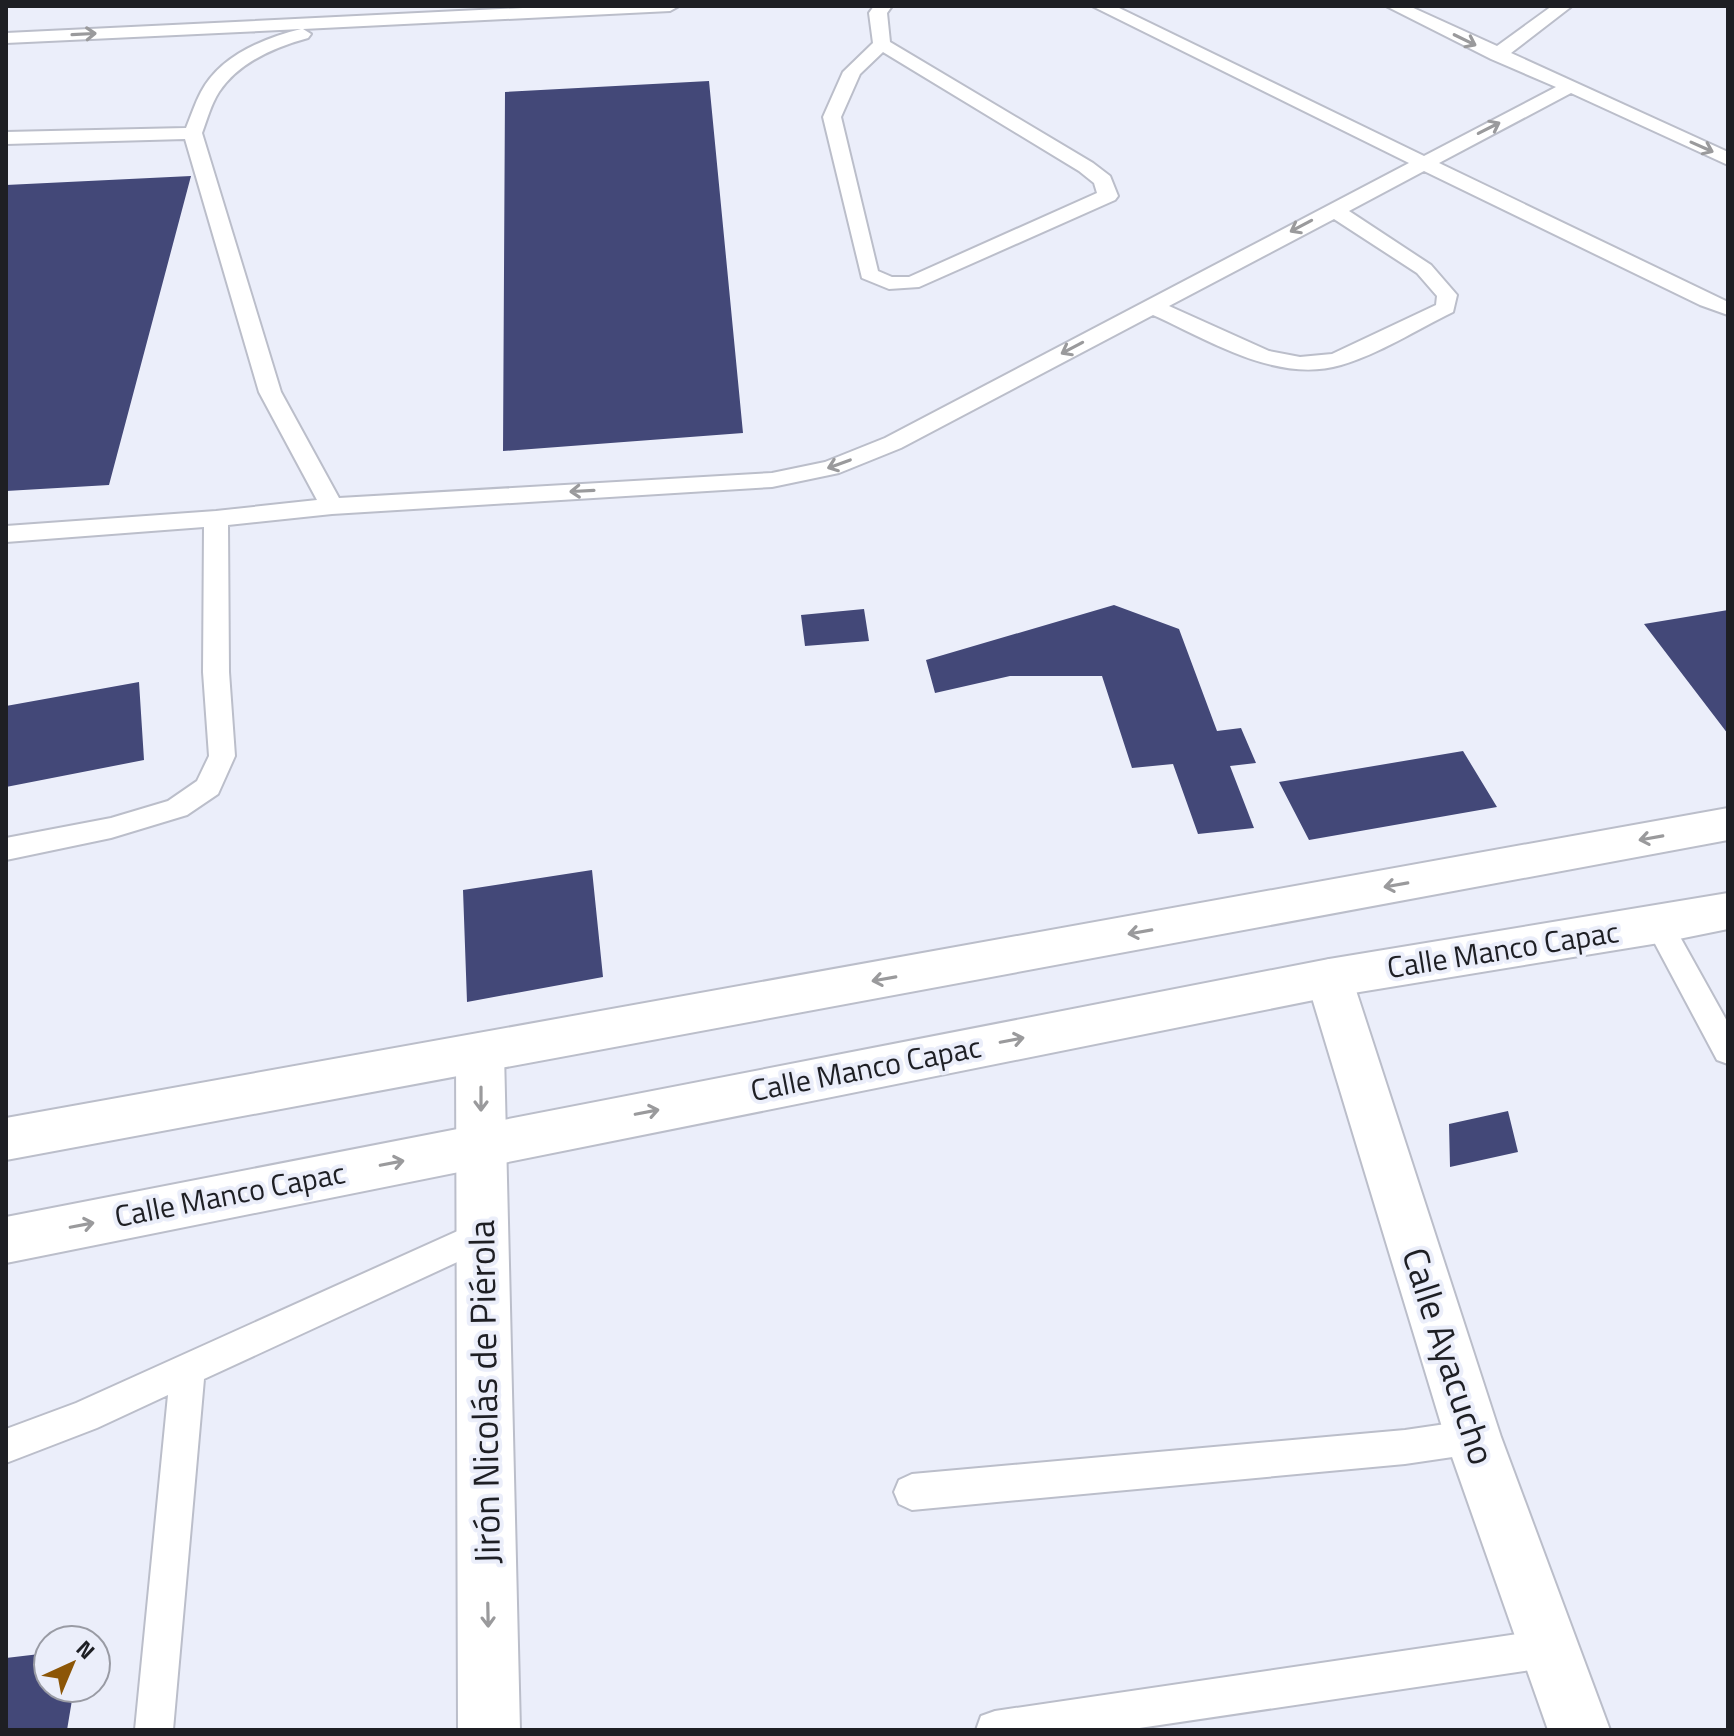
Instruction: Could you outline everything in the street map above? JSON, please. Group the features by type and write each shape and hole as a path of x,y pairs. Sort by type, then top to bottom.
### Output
{"main road":[{"path":"6,1139 1728,824"},
{"name":"Calle Manco Capac","path":"6,1240 1329,978 1728,911"},
{"name":"Calle Ayacucho","path":"1329,978 1473,1437 1579,1730"},
{"name":"Jirón Nicolás de Piérola","path":"480,1053 489,1730"}],"lane":[{"path":"6,38 670,6"},
{"path":"882,44 878,13 883,6"},
{"path":"1101,6 1420,163 1728,309"},
{"path":"1395,6 1728,159"},
{"path":"1497,55 1563,6"},
{"path":"332,506 270,392 193,133 210,91 248,56 266,44 345,21"},
{"path":"882,44 1086,167 1103,180 1108,196 912,283 889,283 869,274 832,117 852,72 882,44"},
{"path":"6,534 216,519 332,506 772,480 831,468 893,443 1569,87"},
{"path":"6,138 193,133"},
{"path":"1151,306 1263,356 1300,363 1336,360 1446,308 1447,295 1424,269 1333,209"},
{"path":"6,849 111,828 177,808 208,787 222,756 216,672 216,519"},
{"path":"1659,925 1728,1051"},
{"path":"6,1446 85,1416 482,1235"},
{"path":"154,1730 188,1369"},
{"path":"912,1492 1405,1447 1473,1437"},
{"path":"995,1730 1551,1648"}],"building":[{"path":"709,81 743,433 503,451 505,92"},
{"path":"191,176 109,485 6,491 6,185"},
{"path":"1114,605 1179,629 1217,731 1241,728 1256,763 1230,766 1254,828 1198,834 1173,764 1132,768 1102,676 1010,676 935,693 926,660"},
{"path":"864,609 869,641 805,646 801,615"},
{"path":"1728,610 1728,734 1644,624"},
{"path":"139,682 144,760 6,787 6,706"},
{"path":"1463,751 1497,807 1309,840 1279,782"},
{"path":"592,870 603,977 467,1002 463,890"},
{"path":"1508,1111 1518,1152 1450,1167 1449,1124"},
{"path":"32,1655 32,1704 71,1704 67,1730 6,1730 6,1658"}]}
